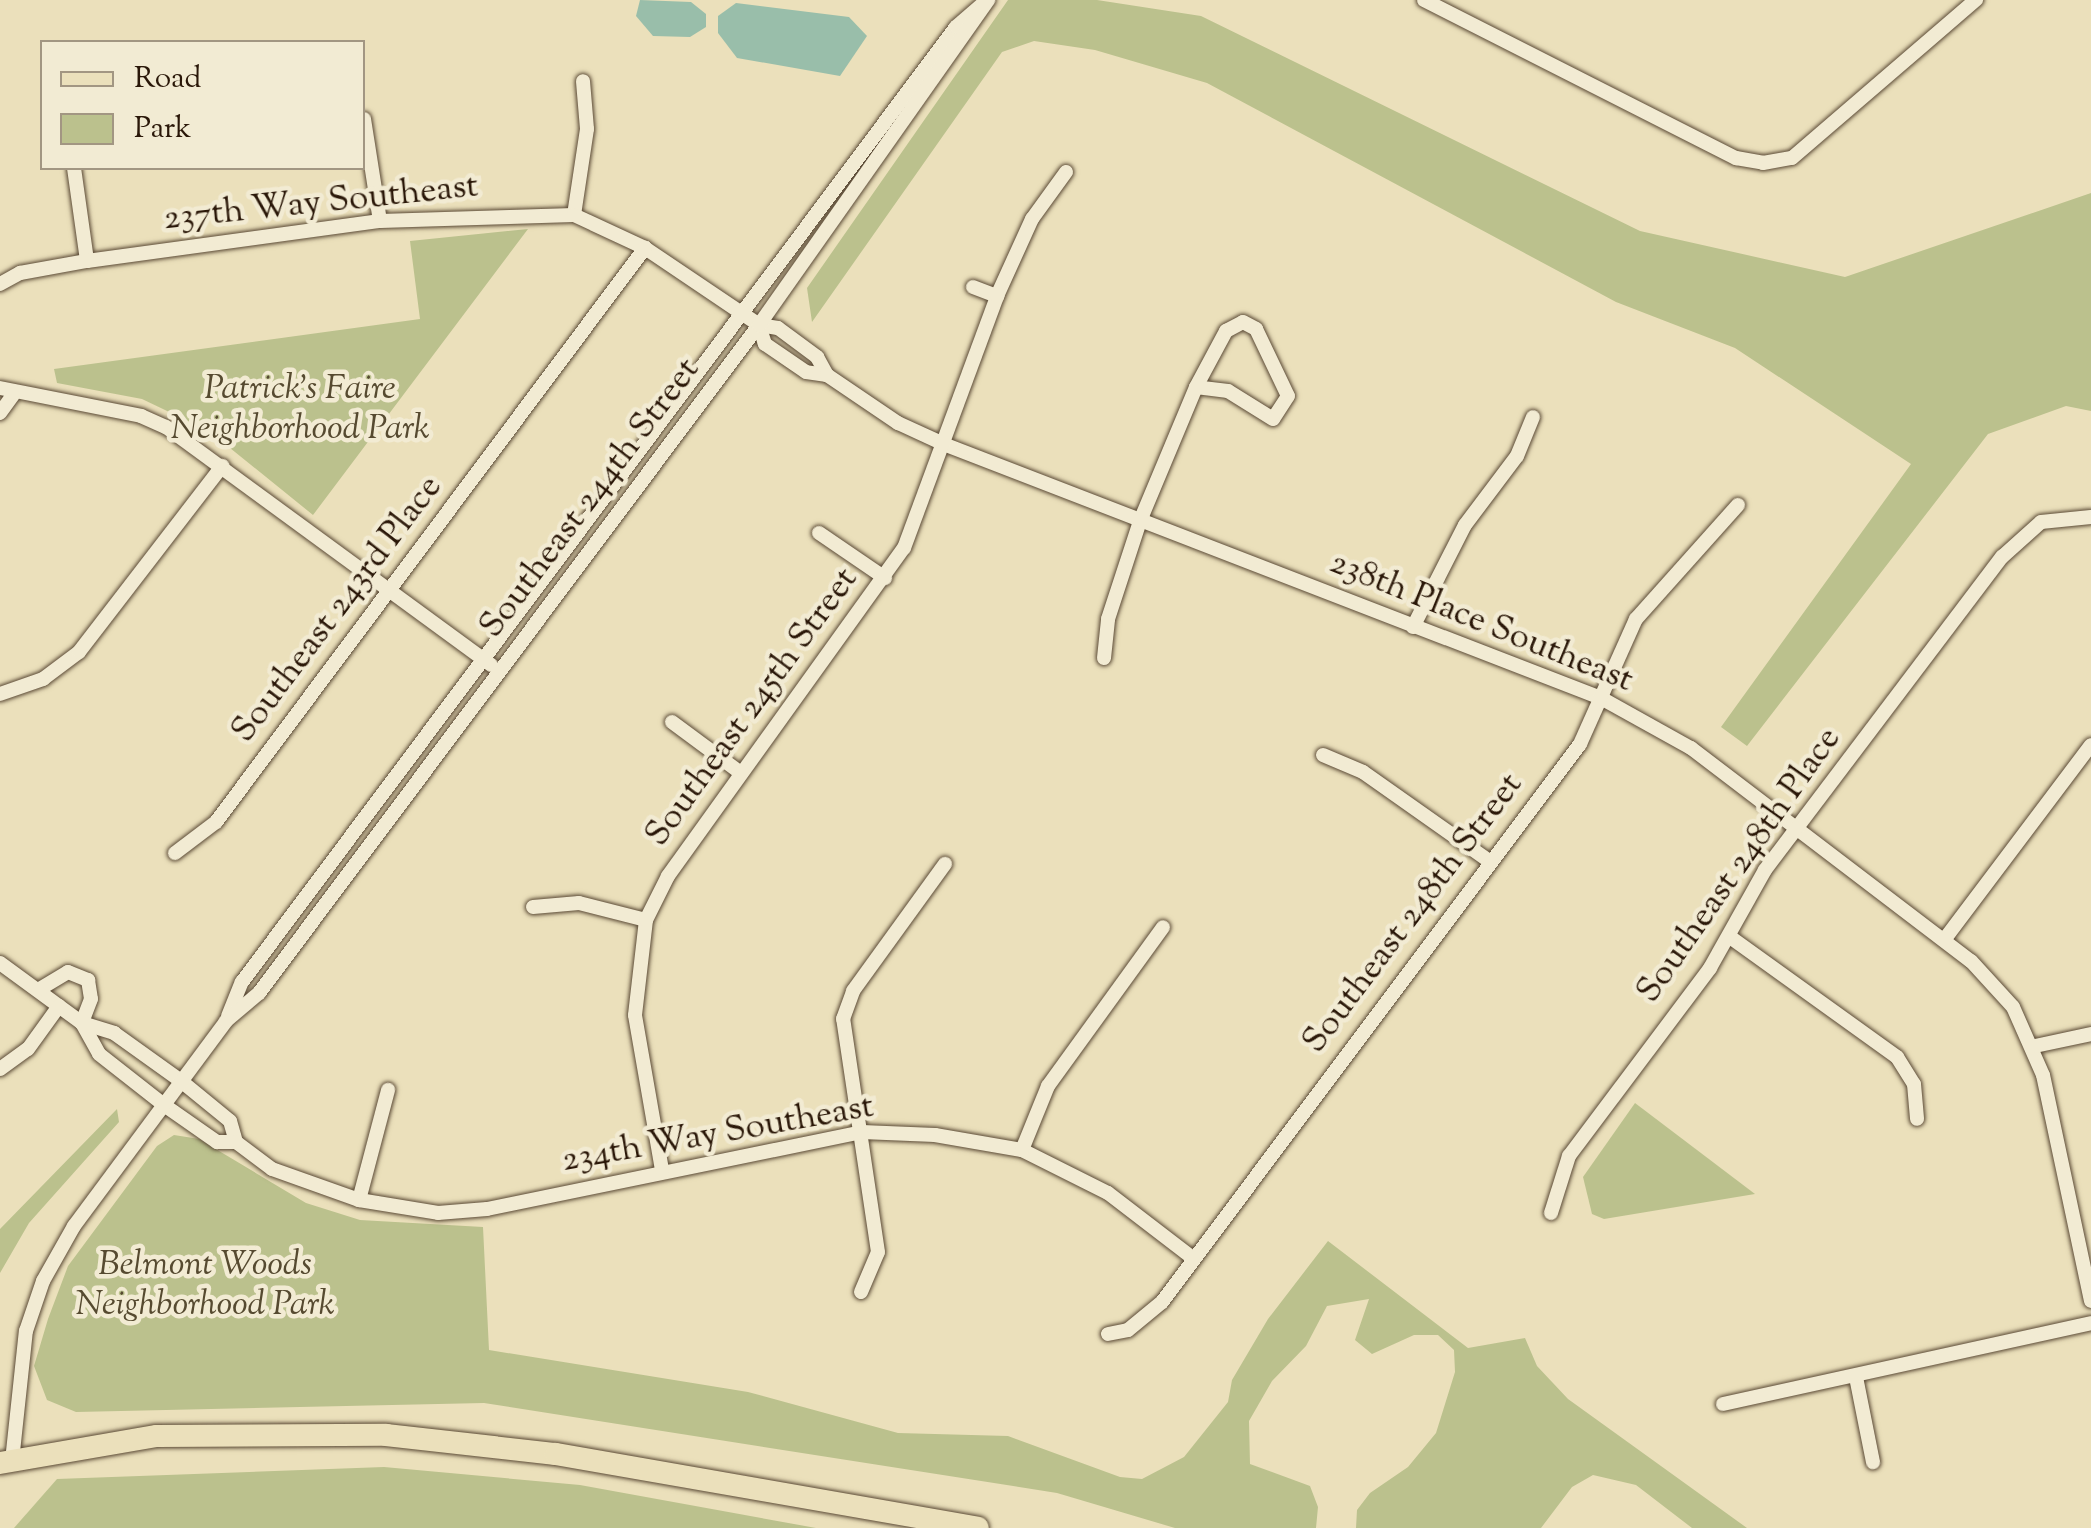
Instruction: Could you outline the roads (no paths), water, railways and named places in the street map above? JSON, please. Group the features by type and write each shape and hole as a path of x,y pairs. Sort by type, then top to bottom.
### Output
{"main road":[{"path":"6,1462 158,1436 386,1435 556,1454 978,1528"}],"street":[{"name":"Southeast 244th Street","path":"226,1021 242,982 956,27 988,0"},
{"name":"Southeast 244th Street","path":"6,1462 22,1351 42,1281 74,1226 226,1021 259,992 759,325 988,0"},
{"path":"1424,0 1736,158 1763,164 1792,158 1976,0"},
{"path":"574,216 587,128 583,81"},
{"path":"365,125 380,221"},
{"path":"74,170 86,260"},
{"name":"Southeast 245th Street","path":"662,1170 636,1015 646,920 668,876 886,578 946,445 997,296 1032,219 1066,172"},
{"name":"237th Way Southeast","path":"0,284 20,273 86,260 380,221 574,216 646,248"},
{"name":"238th Place Southeast","path":"646,248 759,325 765,344 806,372 827,375 898,424 1412,628 1601,698 1690,748 1944,940 2002,992 2035,1046 2091,1301"},
{"name":"Southeast 243rd Place","path":"174,853 216,822 646,248"},
{"path":"973,287 997,296"},
{"path":"1104,658 1108,619 1140,521 1196,387 1219,340 1243,322 1263,338 1288,396 1273,419 1228,391 1196,387"},
{"path":"0,413 6,392 141,416 222,466 500,671"},
{"path":"1412,628 1465,525 1517,456 1534,417"},
{"path":"0,694 32,684 79,652 222,466"},
{"name":"Southeast 248th Street","path":"1108,1334 1144,1320 1194,1259 1489,860 1580,744 1636,619 1738,505"},
{"name":"Southeast 248th Place","path":"1552,1213 1568,1156 1730,936 1796,828 2002,557 2040,522 2091,517"},
{"path":"819,533 886,578"},
{"path":"672,722 741,773"},
{"path":"1944,940 2091,745"},
{"path":"1323,756 1362,772 1489,860"},
{"path":"861,1292 878,1252 862,1132 844,1046 847,1004 945,864"},
{"path":"534,907 580,904 646,920"},
{"path":"1022,1150 1048,1086 1162,927"},
{"path":"1730,936 1897,1057 1914,1084 1918,1119"},
{"name":"234th Way Southeast","path":"0,963 82,1024 114,1033 181,1081 230,1120 236,1142"},
{"path":"38,990 68,972 88,980 91,998 82,1024"},
{"path":"0,1068 28,1049 59,1006"},
{"name":"234th Way Southeast","path":"82,1024 99,1054 217,1142 236,1142 272,1169 358,1200 438,1212 486,1209 862,1132 935,1135 1022,1150 1108,1194 1194,1259"},
{"path":"2035,1046 2091,1034"},
{"path":"358,1200 388,1090"},
{"path":"1723,1404 2091,1322"},
{"path":"1856,1377 1873,1462"}],"park label":[{"name":"Patrick's Faire Neighborhood Park","path":"300,410"},
{"name":"Belmont Woods Neighborhood Park","path":"205,1286"}]}
